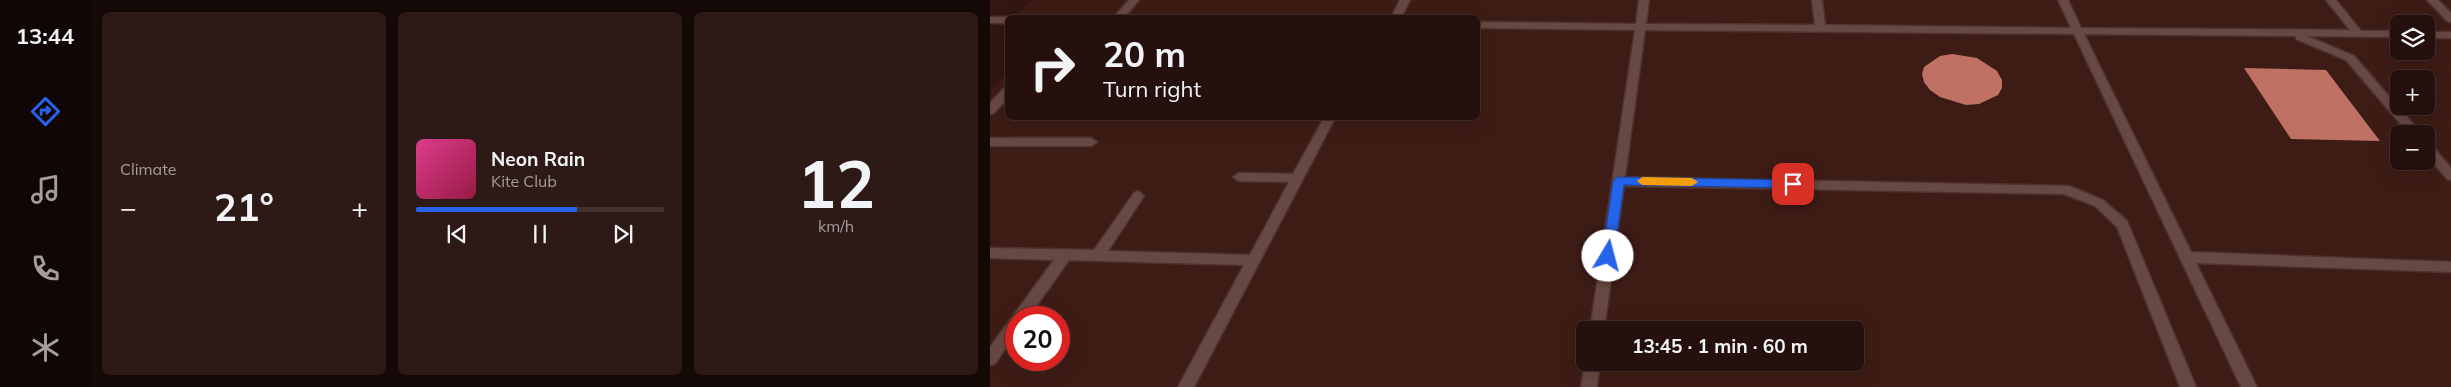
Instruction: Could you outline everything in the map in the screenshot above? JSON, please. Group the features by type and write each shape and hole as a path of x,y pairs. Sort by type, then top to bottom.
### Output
{"lane":[{"path":"1121,15 1134,0"},
{"path":"1398,15 1405,0"},
{"path":"1599,321 1644,0"},
{"path":"1817,0 1820,28"},
{"path":"2063,0 2249,387"},
{"path":"2331,0 2358,34"},
{"path":"2432,0 2451,19"},
{"path":"990,20 1005,20"},
{"path":"1480,25 2390,34"},
{"path":"2289,33 2323,45 2350,58 2408,125"},
{"path":"2435,35 2451,35"},
{"path":"990,110 1005,94"},
{"path":"1186,387 1328,120"},
{"path":"990,142 1091,142"},
{"path":"2435,157 2451,176"},
{"path":"1239,177 1298,178"},
{"path":"1618,181 2065,189 2077,192 2099,203 2122,224 2188,387"},
{"path":"1097,256 1138,196"},
{"path":"990,253 1254,260"},
{"path":"1029,306 1065,255"},
{"path":"2186,257 2451,267"},
{"path":"990,358 1005,337"},
{"path":"1589,387 1592,371"}],"shaded area":[{"path":"1032,0 2451,0 2451,387 990,387 990,91 1005,75 1005,120 1480,120 1480,15 1016,15"}],"building":[{"path":"1952,54 1977,58 1997,71 2002,80 2002,88 1998,95 1979,104 1966,105 1940,97 1930,90 1924,82 1922,74 1924,67 1940,56"},
{"path":"2244,68 2326,70 2380,141 2291,139"}],"slow traffic":[{"path":"1642,181 1692,182"}],"route":[{"path":"1608,256 1618,181 1793,184"}]}
